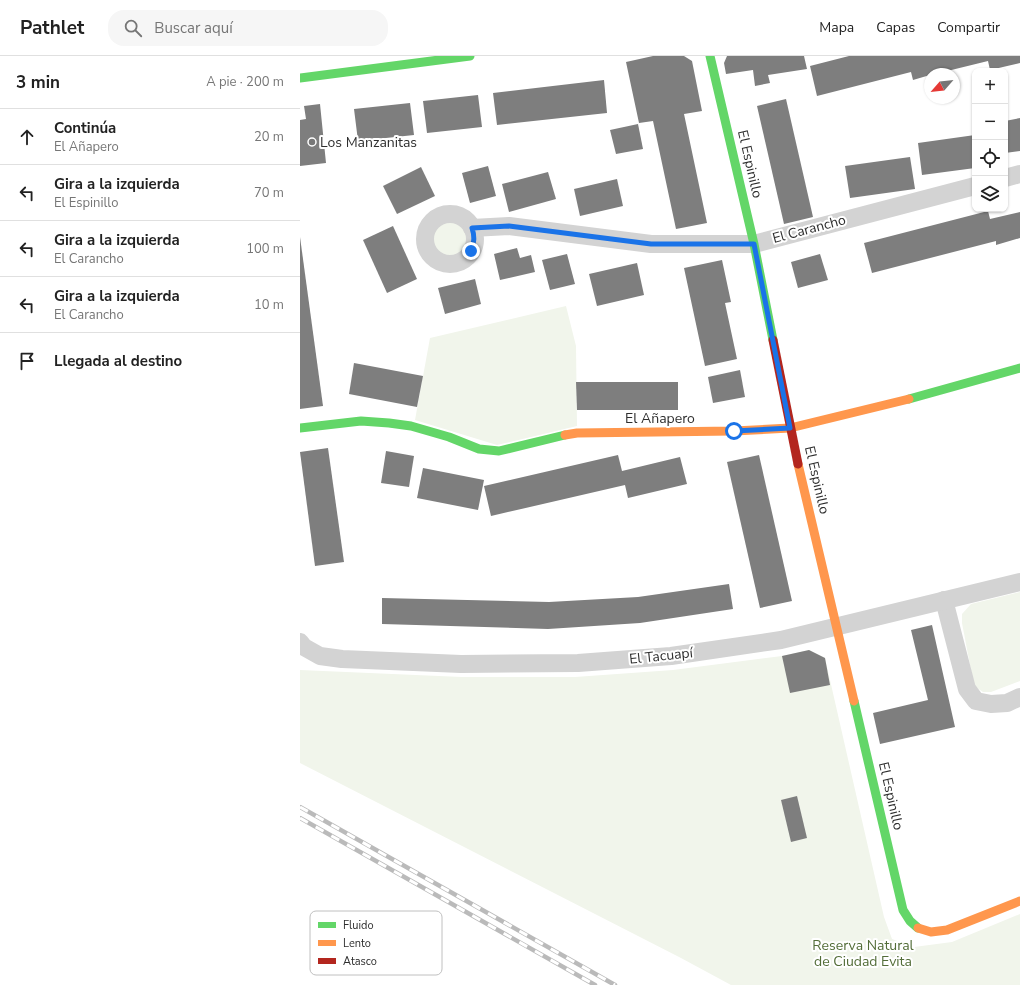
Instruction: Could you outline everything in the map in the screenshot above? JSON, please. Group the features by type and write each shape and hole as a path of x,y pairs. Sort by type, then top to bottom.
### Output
{"street":[{"path":"300,78 470,56"},
{"name":"El Espinillo","path":"710,56 754,244 790,428 903,910 910,921 919,929 930,932 947,930 1020,901"},
{"path":"1008,177 1020,174"},
{"name":"El Carancho","path":"472,228 509,226 651,244 754,244 972,187"},
{"name":"El Añapero","path":"300,428 361,421 389,423 411,426 449,437 479,449 499,451 558,436 577,433 734,431 790,428 874,408 1020,368"},
{"name":"El Tacuapí","path":"300,642 304,647 320,656 342,659 461,664 578,663 671,656 781,640 1020,582"},
{"path":"944,600 967,689 976,701 991,704 1007,702 1020,697"}],"green space":[{"path":"449,219 457,221 463,225 467,231 469,239 467,247 463,253 457,257 449,259 441,257 435,253 431,247 429,239 431,231 435,225 441,221"},
{"path":"566,306 576,346 577,426 497,445 415,420 430,338"},
{"path":"1020,592 1020,681 991,692 983,692 974,686 962,623 962,614 971,604"},
{"name":"Reserva Natural de Ciudad Evita","path":"809,650 825,658 884,917 892,939 914,947 952,942 1020,914 1020,985 731,985 300,763 300,670 462,677 575,677 673,670 782,656"}],"building":[{"path":"653,56 684,56 692,61 702,111 684,114 707,223 676,229 653,121 639,123 626,62"},
{"path":"727,56 804,56 807,69 768,75 770,83 755,86 753,70 726,74 724,63"},
{"path":"849,56 1020,56 1020,63 999,68 990,68 988,61 959,68 924,68 924,77 913,80 911,72 817,96 810,66"},
{"path":"604,80 607,113 497,125 493,93"},
{"path":"478,95 482,127 427,133 423,101"},
{"path":"786,99 813,217 784,224 757,106"},
{"path":"410,103 414,135 358,141 354,109"},
{"name":"Los Manzanitas","path":"320,104 326,163 300,166 300,120 306,119 304,106"},
{"path":"1020,118 1020,151 1008,153 1008,120"},
{"path":"638,124 643,149 616,154 610,130"},
{"path":"972,135 972,168 922,175 918,143"},
{"path":"910,157 915,189 850,198 845,166"},
{"path":"488,166 496,196 470,203 462,173"},
{"path":"421,167 435,196 397,214 383,186"},
{"path":"548,172 556,199 509,212 502,184"},
{"path":"617,179 623,206 580,216 574,189"},
{"path":"984,212 988,212 990,219 1020,212 1020,238 996,245 996,241 872,273 864,243"},
{"path":"393,226 417,279 387,293 363,240"},
{"path":"300,237 323,406 300,409"},
{"path":"517,248 520,258 531,255 535,272 500,280 494,254"},
{"path":"567,254 575,284 550,290 542,260"},
{"path":"820,254 828,280 798,288 791,262"},
{"path":"722,260 731,302 725,303 737,359 705,366 684,268"},
{"path":"637,263 644,295 597,306 589,274"},
{"path":"475,279 481,304 445,314 438,288"},
{"path":"354,363 423,376 417,407 349,394"},
{"path":"740,370 745,397 713,403 708,377"},
{"path":"576,382 678,382 678,410 577,410"},
{"path":"328,448 344,562 315,566 300,452"},
{"path":"386,451 414,456 409,487 381,483"},
{"path":"618,455 622,471 680,457 687,484 628,498 625,485 491,516 484,486"},
{"path":"759,455 792,601 760,608 727,462"},
{"path":"423,468 484,480 478,510 417,498"},
{"path":"729,584 733,609 640,623 548,629 382,624 382,598 549,602 638,597"},
{"path":"932,625 955,727 880,744 873,713 928,700 911,630"},
{"path":"809,650 825,658 830,685 790,693 782,656"},
{"path":"797,796 807,838 791,842 781,800"}],"railway":[{"path":"300,807 615,985"},
{"path":"300,818 595,985"}],"traffic: fast":[{"path":"300,78 470,56"},
{"path":"710,56 754,244 773,340"},
{"path":"909,399 1020,368"},
{"path":"300,428 361,421 389,423 411,426 449,437 479,449 499,451 565,435"},
{"path":"854,701 903,910 910,921 918,928"}],"traffic: slow":[{"path":"565,435 577,433 734,431 790,428 909,399"},
{"path":"798,464 854,701"},
{"path":"918,928 931,932 947,930 1020,901"}],"traffic: jam":[{"path":"773,340 798,464"}],"place":[{"name":"Los Manzanitas","path":"312,142"}],"route":[{"path":"471,251 474,243 472,228 509,226 651,244 754,244 790,428 734,431"}]}
